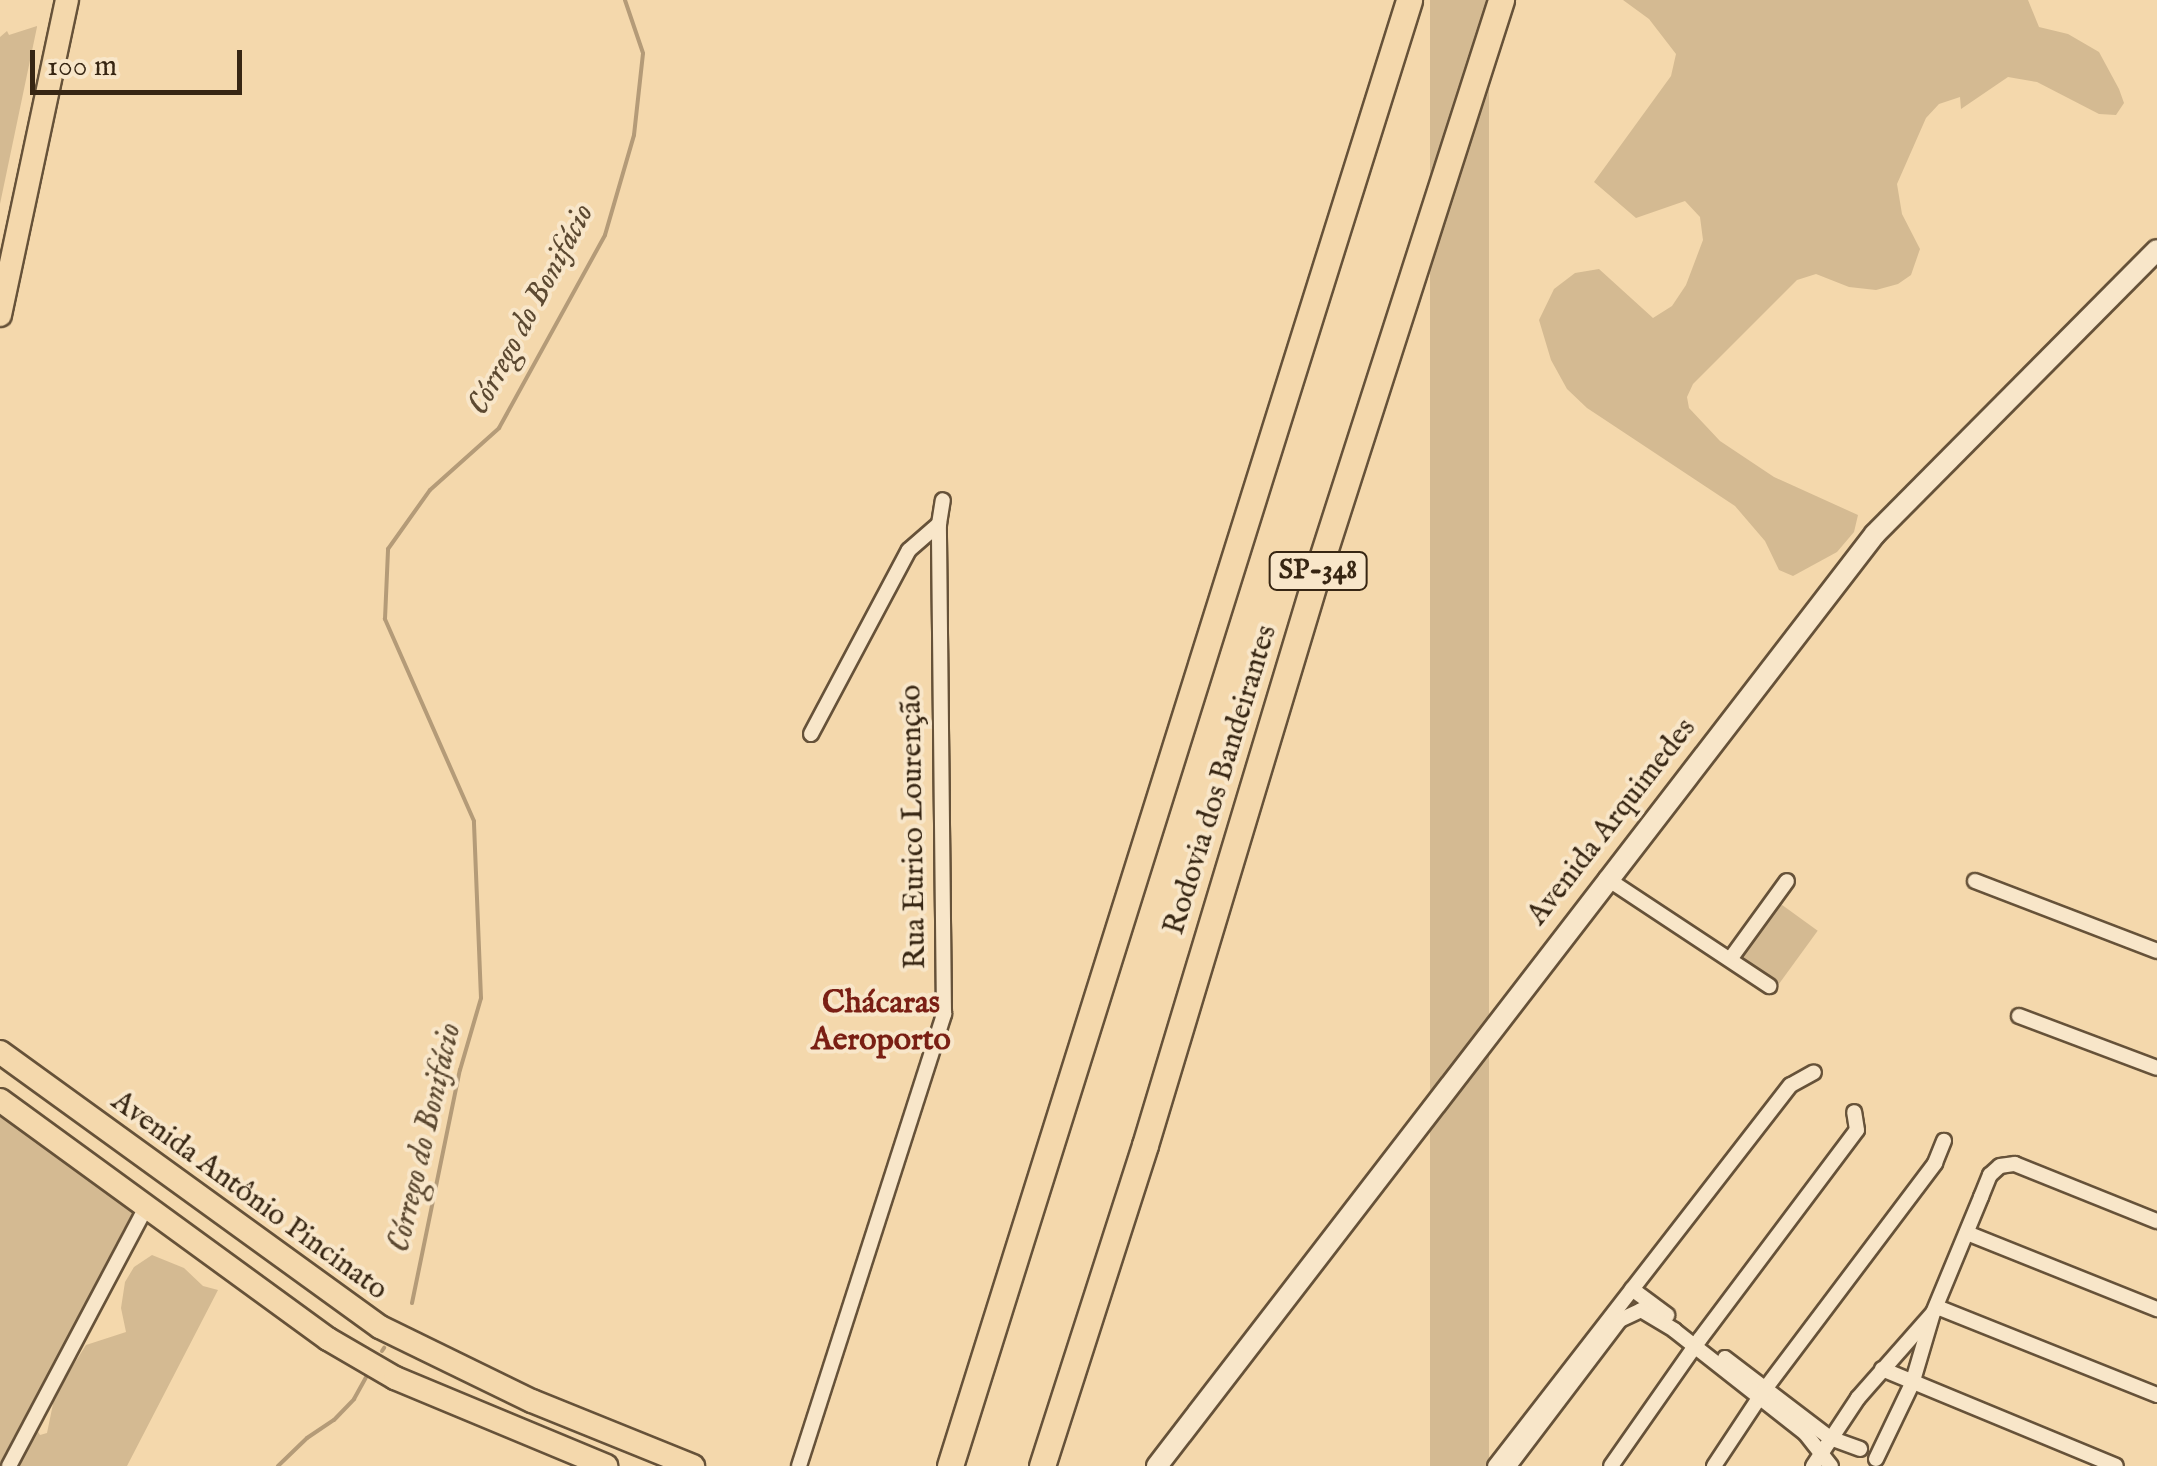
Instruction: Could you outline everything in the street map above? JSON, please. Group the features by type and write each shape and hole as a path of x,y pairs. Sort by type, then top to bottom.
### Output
{"highway":[{"name":"Rodovia dos Bandeirantes","path":"950,1466 1409,0"},
{"name":"Rodovia dos Bandeirantes","path":"1042,1466 1145,1144 1316,577 1500,0"}],"main road":[{"path":"0,315 67,0"},
{"name":"Avenida Arquimedes","path":"1157,1466 1606,878 1876,534 2157,250"},
{"name":"Avenida Antônio Pincinato","path":"0,1052 338,1301 423,1350 532,1401 694,1466"},
{"path":"0,1100 328,1339 423,1389 591,1463"},
{"path":"144,1159 153,1185 147,1206"},
{"path":"423,1389 427,1374 440,1370 506,1399 532,1401"},
{"path":"573,1418 586,1441 591,1463"}],"street":[{"name":"Rua Eurico Lourenção","path":"798,1466 944,1014 939,524 943,500"},
{"path":"811,734 909,550 939,524"},
{"path":"1606,878 1770,986"},
{"path":"1975,880 2157,951"},
{"path":"1730,958 1787,881"},
{"path":"2019,1016 2157,1068"},
{"path":"1494,1466 1791,1085 1814,1072"},
{"path":"1611,1466 1857,1130 1854,1112"},
{"path":"1714,1466 1934,1163 1944,1141"},
{"path":"1632,1289 1764,1394 1830,1438 1860,1449 1879,1464 1966,1233 1990,1175 2000,1166 2015,1164 2157,1221"},
{"path":"9,1466 147,1206"},
{"path":"1966,1233 2157,1308"},
{"path":"1509,1466 1629,1314 1641,1310 1699,1344"},
{"path":"1822,1463 1830,1438 1882,1368 1935,1310"},
{"path":"1935,1310 2157,1395"},
{"path":"1882,1368 1912,1384 2116,1466"},
{"path":"1764,1394 1805,1434 1822,1463"},
{"path":"1840,1466 1848,1453 1860,1449"}],"shaded area":[{"path":"1430,0 1489,0 1489,1466 1430,1466"},
{"path":"1623,0 2028,0 2039,27 2068,34 2099,52 2124,103 2116,115 2099,114 2037,82 2008,77 1961,109 1960,97 1939,104 1926,118 1897,184 1902,214 1920,249 1911,275 1898,284 1876,290 1849,287 1816,274 1797,280 1693,384 1687,397 1689,408 1720,441 1774,477 1858,515 1854,532 1837,552 1793,576 1779,570 1765,541 1735,506 1587,408 1567,389 1551,360 1539,320 1554,289 1575,273 1599,269 1653,318 1672,306 1686,285 1703,240 1700,217 1685,201 1636,218 1594,182 1671,76 1676,54 1649,19"},
{"path":"37,26 0,204 0,37 7,31 9,35"},
{"path":"1774,899 1818,931 1775,990 1731,958"},
{"path":"0,1104 130,1200 136,1215 34,1425 40,1435 47,1433 55,1394 86,1345 126,1332 121,1308 125,1282 134,1267 152,1255 184,1268 203,1286 218,1290 127,1466 0,1466"}],"waterway":[{"name":"Córrego do Bonifácio","path":"412,1303 460,1070 481,998 474,821 385,619 388,549 430,490 499,428 605,235 634,135 643,53 625,0"},
{"name":"Córrego do Bonifácio","path":"278,1466 307,1438 334,1420 354,1399 367,1376"}],"district":[{"name":"Chácaras Aeroporto","path":"881,1024"}]}
